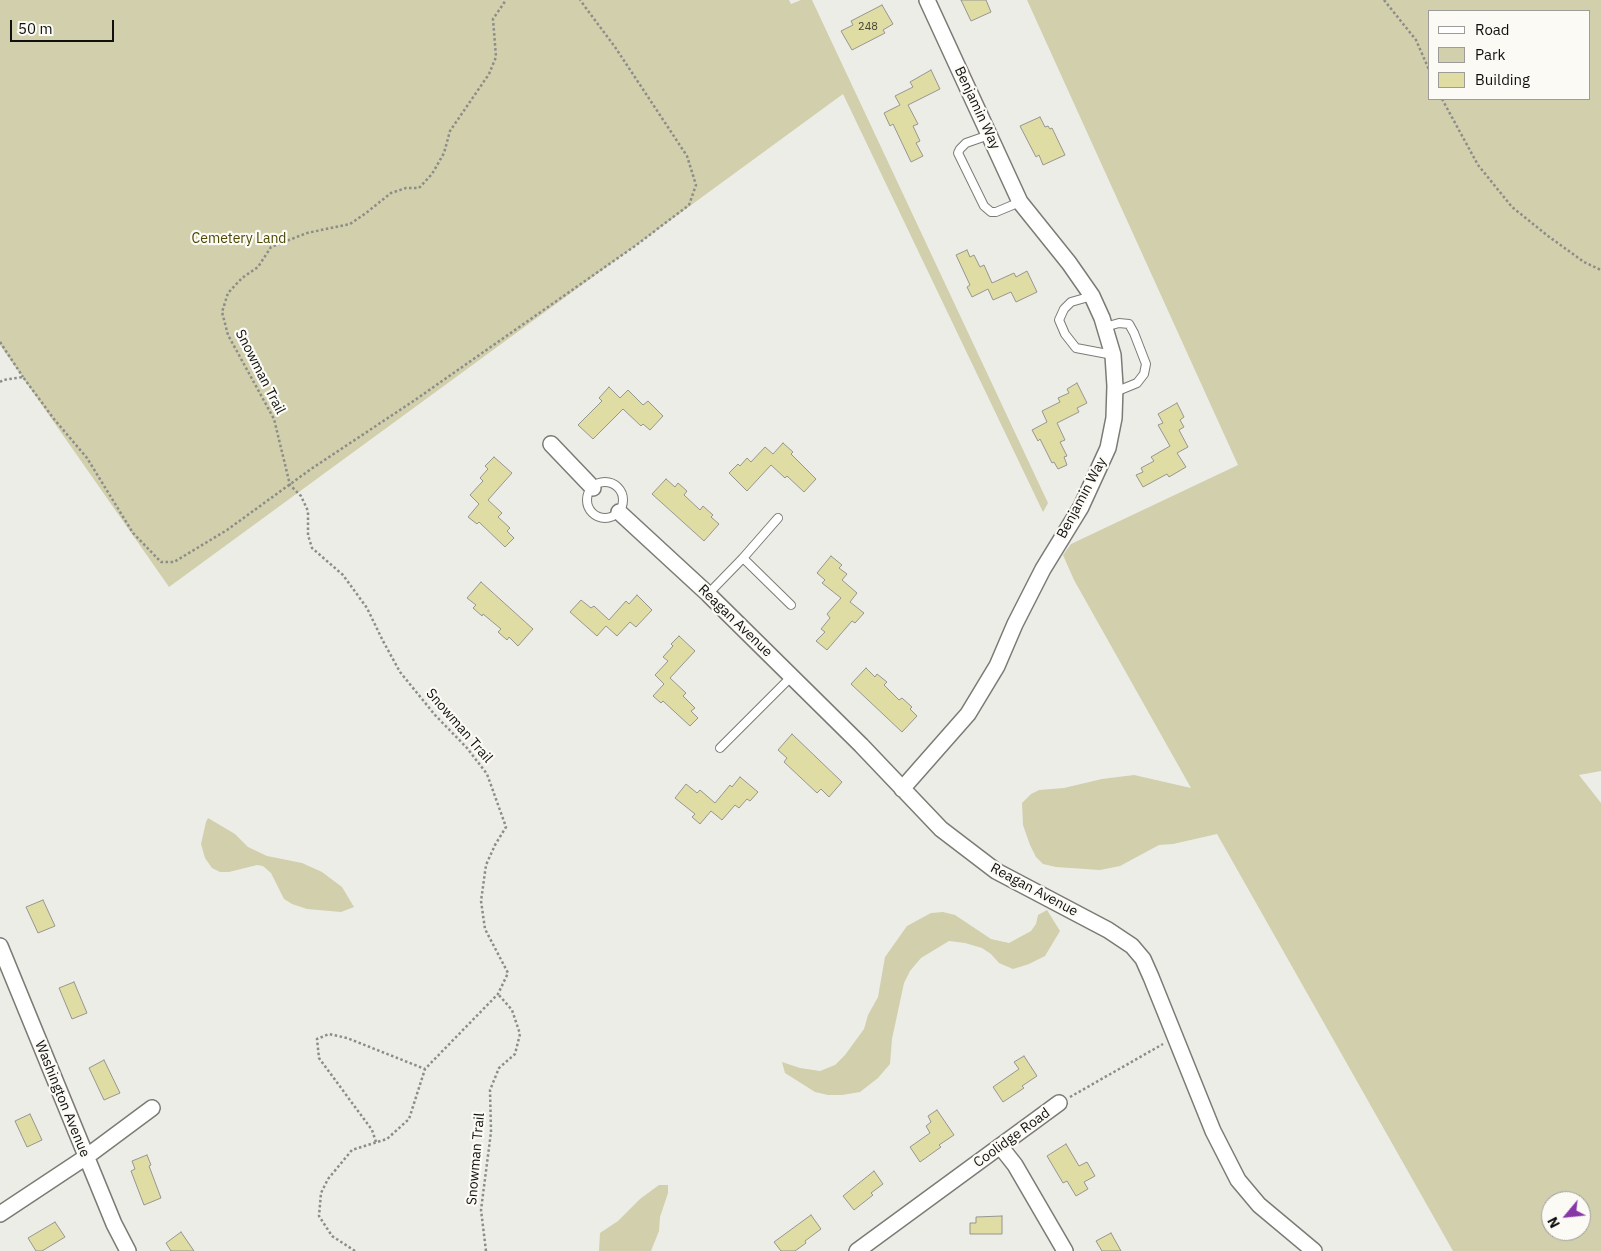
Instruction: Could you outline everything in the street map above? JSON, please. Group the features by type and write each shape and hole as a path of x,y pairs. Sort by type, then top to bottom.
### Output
{"street":[{"name":"Benjamin Way","path":"902,789 968,714 997,666 1015,624 1043,569 1081,507 1105,455 1114,418 1115,392 1113,355 1105,327 1092,296 1069,263 1020,202 928,0"},
{"path":"551,444 593,488"},
{"name":"Reagan Avenue","path":"619,512 708,594 861,745 941,829 996,871 1108,930 1132,946 1143,959 1213,1132 1238,1180 1259,1205 1314,1251"},
{"name":"Washington Avenue","path":"0,946 6,979 114,1224 128,1251"},
{"name":"Coolidge Road","path":"857,1251 1059,1103"},
{"path":"0,1214 86,1157 152,1108"},
{"path":"1000,1146 1015,1165 1065,1251"}],"lane":[{"path":"989,135 966,143 960,148 958,153 984,206 991,212 996,212 1020,202"},
{"path":"1092,296 1071,302 1059,320 1065,334 1076,348 1113,355"},
{"path":"1105,327 1119,323 1129,324 1146,364 1144,374 1137,383 1115,392"},
{"path":"605,482 618,487 623,499 619,512 605,518 598,516 592,511 588,499 593,488 605,482"},
{"path":"708,594 778,518"},
{"path":"743,558 791,605"},
{"path":"720,748 791,676"}],"path":[{"name":"Snowman Trail","path":"355,1251 332,1236 319,1216 322,1193 328,1179 352,1150 387,1139 409,1119 425,1069 498,994 508,973 485,929 481,901 486,865 506,827 487,774 467,748 435,716 400,672 367,608 343,575 312,548 308,535 308,511 301,496 290,485 274,419 228,335 222,312 228,293 242,278 258,267 271,247 307,233 350,224 366,214 391,193 406,188 419,188 432,174 444,153 450,131 490,74 496,57 493,20 506,0"},
{"path":"0,342 54,419 87,458 133,533 161,562 174,562 192,552 227,530 635,246 689,205 696,185 687,156 615,47 580,0"},
{"path":"1384,0 1416,40 1428,67"},
{"path":"1443,100 1478,165 1512,207 1584,262 1601,270"},
{"path":"0,382 23,377"},
{"name":"Snowman Trail","path":"486,1251 481,1210 491,1132 490,1090 500,1068 515,1054 520,1034 512,1010 498,994"},
{"path":"376,1143 372,1130 319,1058 317,1039 329,1034 347,1038 425,1069"},
{"name":"Coolidge Road","path":"1059,1103 1175,1037"}],"green space":[{"name":"Cemetery Land","path":"0,0 789,0 791,4 801,0 812,0 1048,503 1043,512 843,94 169,587 0,345"},
{"path":"1027,0 1601,0 1601,771 1579,775 1601,803 1601,1251 1453,1251 1217,834 1173,844 1159,845 1120,866 1100,870 1056,867 1043,864 1036,857 1023,825 1022,803 1031,794 1039,790 1064,788 1102,779 1134,775 1191,788 1074,580 1063,555 1071,544 1238,465"},
{"path":"208,818 235,834 248,847 267,856 302,863 322,872 342,887 354,907 341,912 307,909 292,904 284,899 271,873 263,866 257,865 229,872 220,872 212,868 205,858 201,844"},
{"path":"1047,910 1060,931 1045,956 1029,964 1013,969 999,963 982,948 949,941 921,958 910,971 904,983 892,1039 890,1064 878,1078 860,1092 828,1095 815,1092 785,1073 782,1062 800,1068 820,1071 835,1065 845,1055 864,1029 868,1015 878,997 885,957 907,926 931,913 943,912 955,915 991,939 1009,943 1031,931 1036,924 1038,915"},
{"path":"659,1185 668,1185 668,1193 660,1217 659,1231 651,1251 599,1251 600,1233 618,1221 640,1199"}],"building":[{"path":"961,0 986,0 991,12 971,21"},
{"path":"882,5 893,24 883,30 885,33 852,50 841,31 853,25 851,21"},
{"path":"931,70 940,89 908,105 918,124 913,126 920,141 916,143 923,156 911,162 893,124 890,126 884,113 900,105 895,96 913,87 910,82"},
{"path":"1040,117 1045,127 1052,128 1065,155 1043,165 1039,155 1036,157 1020,126"},
{"path":"967,250 970,257 974,255 980,267 984,265 992,283 1014,273 1016,277 1027,271 1037,292 1016,302 1011,292 993,300 988,289 972,297 967,287 970,285 956,255"},
{"path":"1077,383 1087,403 1077,408 1079,412 1057,423 1065,440 1060,442 1067,456 1064,457 1067,465 1058,469 1054,462 1052,463 1040,439 1038,441 1032,430 1047,422 1042,411 1060,402 1058,398 1069,393 1067,389"},
{"path":"609,387 620,398 628,390 643,405 648,401 663,416 650,430 643,424 641,426 623,409 593,439 578,425 602,401 599,398"},
{"path":"1177,403 1184,417 1180,420 1184,427 1179,430 1188,447 1177,453 1186,467 1169,477 1167,474 1143,487 1136,475 1143,472 1141,468 1154,461 1151,457 1170,446 1158,425 1163,423 1158,414"},
{"path":"783,443 793,452 791,454 816,479 804,492 787,476 785,478 771,465 747,491 729,473 738,464 740,466 747,458 751,462 765,447 773,454"},
{"path":"494,457 512,473 488,500 502,513 498,517 510,528 507,531 514,538 505,547 479,522 477,524 468,517 479,504 470,495 483,481 480,478 488,469 485,466"},
{"path":"666,479 675,487 678,483 687,491 684,495 700,510 703,506 719,524 704,541 652,494"},
{"path":"831,556 842,565 839,568 847,574 842,580 857,593 850,602 864,613 855,623 852,621 827,650 816,641 825,632 821,629 830,618 827,614 841,598 822,583 825,580 817,573"},
{"path":"481,582 533,629 518,646 509,637 507,640 498,632 501,629 473,608 476,605 467,598"},
{"path":"637,595 652,610 636,627 630,622 617,636 606,626 597,636 570,612 581,600 591,608 594,606 609,620 626,601 629,604"},
{"path":"679,636 695,651 670,678 686,693 683,696 695,708 691,711 698,718 690,726 663,701 661,703 653,696 664,684 655,675 668,661 663,657 673,646 671,644"},
{"path":"866,668 875,677 877,674 887,682 884,685 899,700 902,698 912,707 910,709 917,716 902,732 851,684"},
{"path":"792,734 842,782 829,797 821,789 817,793 784,762 787,758 778,750"},
{"path":"740,777 758,792 750,801 747,799 739,808 735,805 722,820 711,811 700,824 692,817 695,814 675,798 686,784 697,793 700,790 715,803 730,785 732,787"},
{"path":"43,900 55,926 38,933 26,907"},
{"path":"74,982 87,1013 72,1019 59,988"},
{"path":"1024,1056 1037,1076 1022,1086 1024,1088 1003,1102 993,1087 1019,1069 1014,1062"},
{"path":"104,1060 120,1093 104,1100 89,1068"},
{"path":"937,1110 954,1135 920,1162 910,1147 930,1133 926,1126 931,1122 928,1116"},
{"path":"30,1114 42,1140 27,1147 15,1121"},
{"path":"1066,1144 1079,1166 1087,1162 1095,1176 1084,1182 1088,1189 1076,1196 1067,1181 1063,1183 1047,1156"},
{"path":"147,1155 151,1165 149,1166 161,1198 144,1205 131,1171 135,1169 132,1161"},
{"path":"874,1171 883,1184 871,1193 873,1195 854,1210 843,1196"},
{"path":"811,1215 821,1229 795,1251 781,1251 774,1242"},
{"path":"1002,1216 1002,1234 970,1234 970,1223 976,1223 976,1217"},
{"path":"55,1222 65,1237 42,1251 36,1251 28,1238"},
{"path":"181,1232 194,1251 171,1251 166,1243"},
{"path":"1111,1233 1121,1251 1102,1251 1096,1241"}]}
